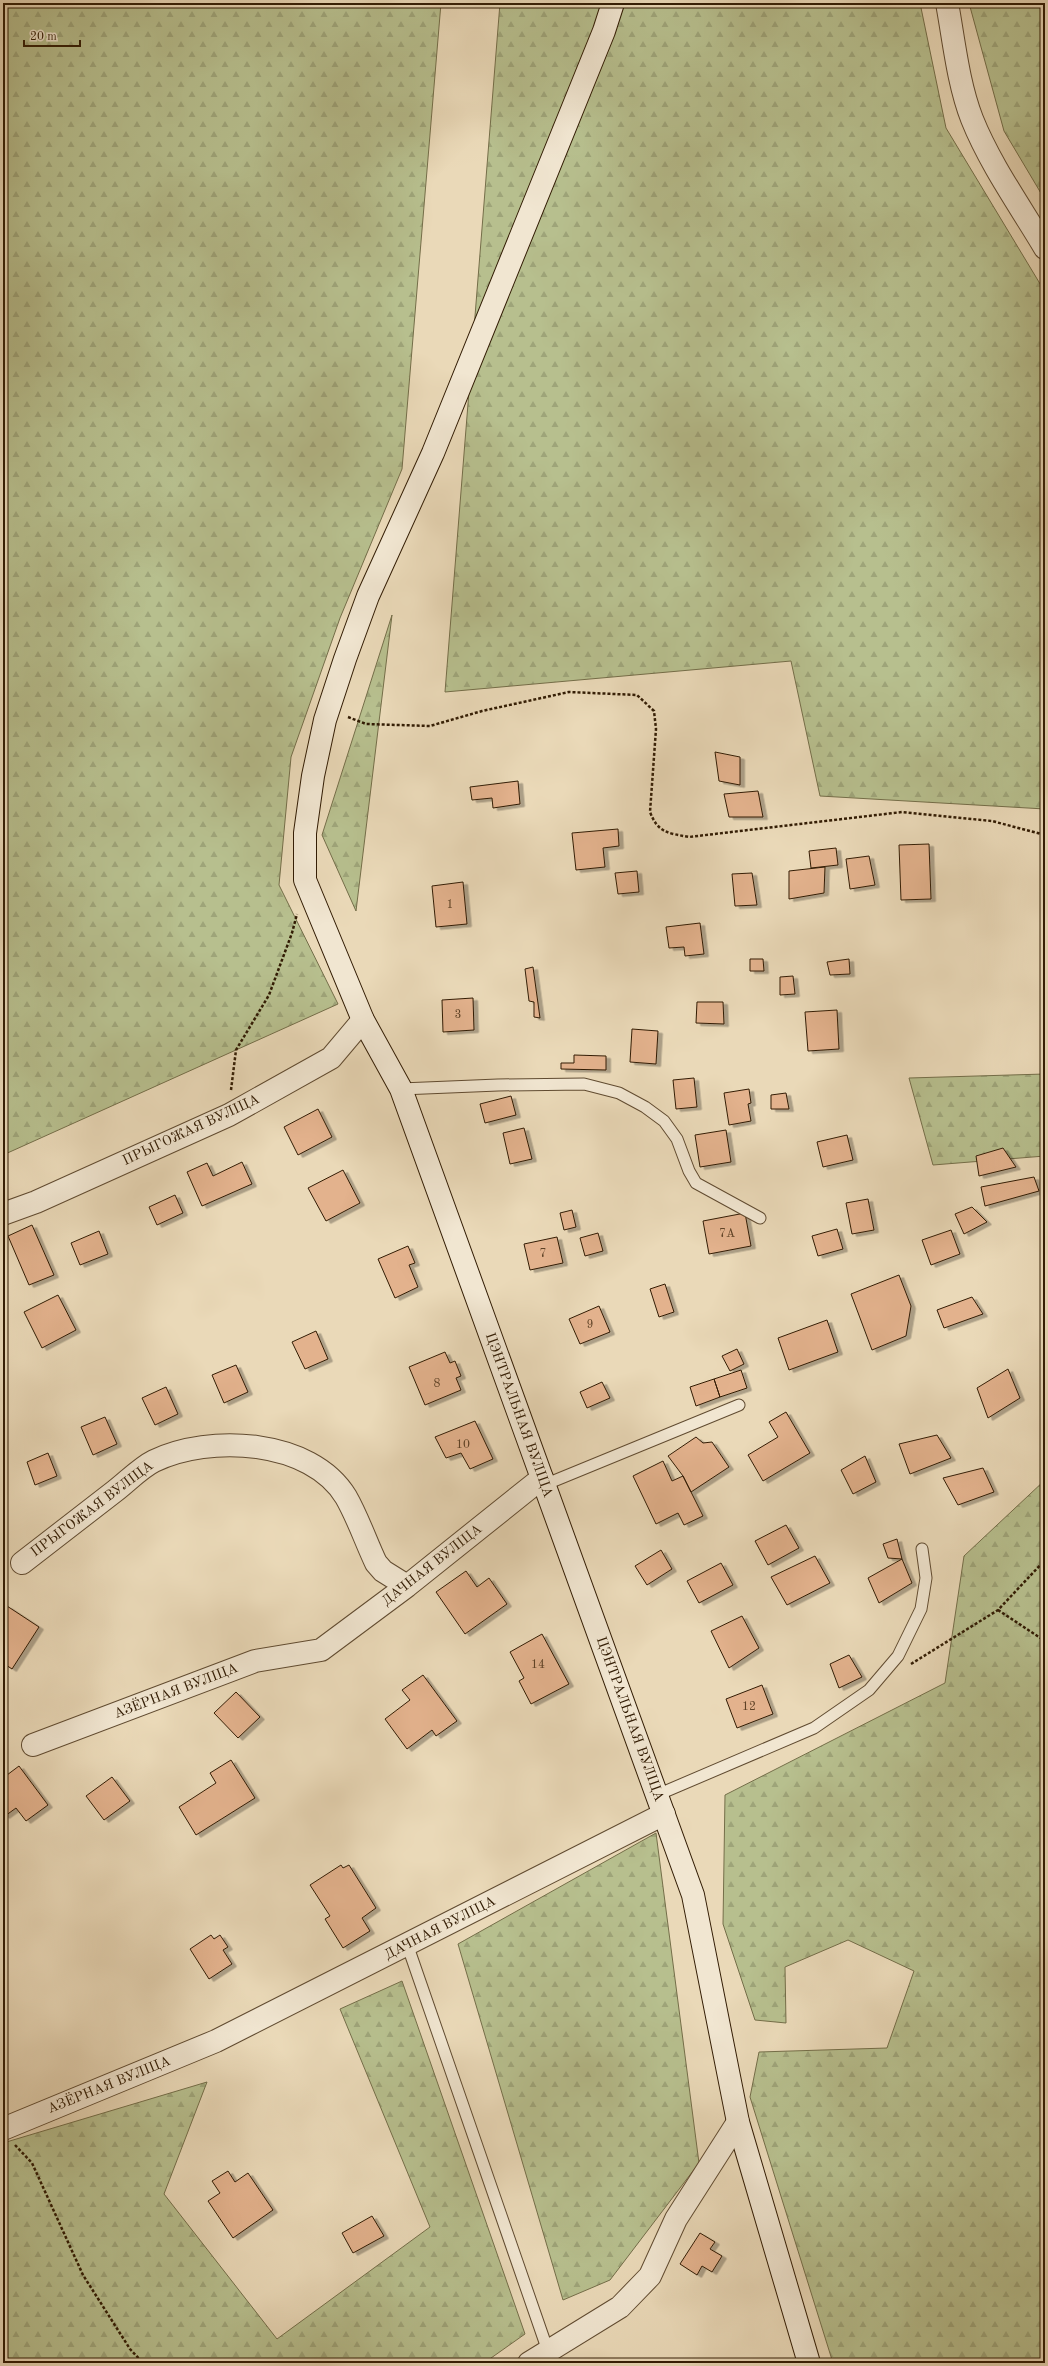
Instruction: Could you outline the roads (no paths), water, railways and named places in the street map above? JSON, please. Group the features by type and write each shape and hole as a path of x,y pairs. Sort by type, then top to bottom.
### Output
{"street":[{"name":"ЦЭНТРАЛЬНАЯ ВУЛІЦА","path":"613,3 604,31 433,453 368,596 328,710 313,776 304,833 305,880 363,1020 401,1089 693,1895 738,2122 809,2363"},
{"path":"947,3 962,82 972,118 991,159 1045,248"},
{"name":"ПРЫГОЖАЯ ВУЛІЦА","path":"3,1214 36,1202 229,1115 331,1058 363,1020"},
{"name":"ПРЫГОЖАЯ ВУЛІЦА","path":"22,1563 153,1462 189,1450 222,1444 266,1448 300,1458 328,1477 346,1496 376,1563 383,1571 407,1586"},
{"name":"ДАЧНАЯ ВУЛІЦА","path":"322,1650 543,1482"},
{"name":"АЗЁРНАЯ ВУЛІЦА","path":"33,1745 255,1661 322,1650"},
{"name":"ДАЧНАЯ ВУЛІЦА","path":"216,2041 407,1944 661,1805"},
{"name":"АЗЁРНАЯ ВУЛІЦА","path":"8,2135 216,2041"},
{"path":"529,2363 620,2307 650,2276 676,2219 738,2122"}],"lane":[{"path":"401,1089 498,1085 584,1084 619,1093 645,1107 664,1121 677,1140 688,1172 696,1183 760,1218"},
{"path":"543,1482 739,1405"},
{"path":"661,1805 814,1728 869,1690 898,1656 921,1609 926,1578 922,1549"},
{"path":"407,1944 548,2351"}]}
